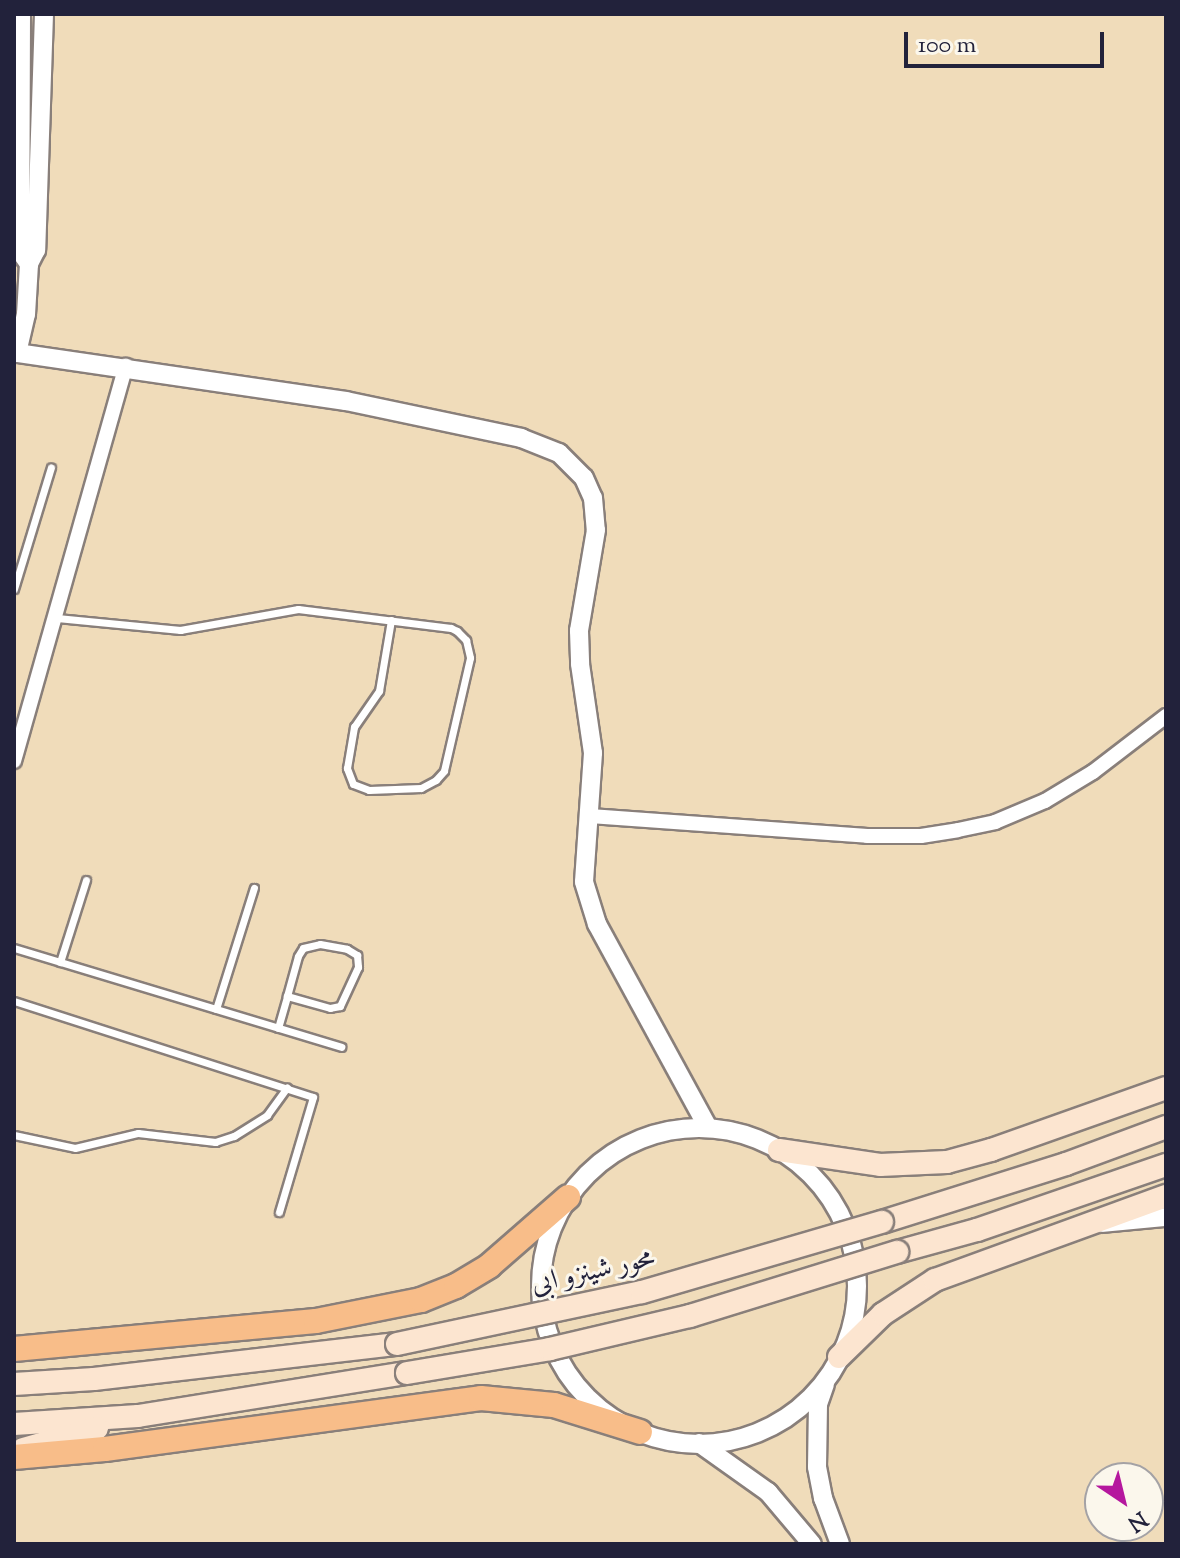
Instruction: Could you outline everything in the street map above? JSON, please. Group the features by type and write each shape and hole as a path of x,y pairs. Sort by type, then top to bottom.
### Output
{"highway":[{"path":"14,1349 316,1321 421,1300 456,1286 489,1266 568,1197"},
{"path":"14,1455 105,1449 481,1398 554,1405 640,1432"}],"main road":[{"path":"779,1150 880,1165 947,1162 991,1150 1166,1088"},
{"name":"محور شينزو ابى","path":"14,1384 94,1379 397,1344 642,1292 1053,1169 1166,1127"},
{"path":"14,1424 138,1416 550,1349 690,1316 990,1226 1166,1165"},
{"path":"834,1365 883,1314 935,1280 1166,1196"},
{"path":"14,1369 94,1379"},
{"path":"14,1455 138,1416"}],"street":[{"path":"21,14 20,251 29,264"},
{"path":"44,14 36,250 29,264 15,356 126,366 346,401 507,435 547,447 570,461 589,488 595,509 596,530 579,647 592,735 590,816 583,872 592,910 708,1128"},
{"path":"14,761 126,366"},
{"path":"590,816 867,836 949,832 995,822 1045,801 1093,772 1166,716"},
{"path":"834,1365 800,1406 763,1429 742,1437 699,1443 640,1432 602,1411 586,1397 560,1362 545,1322 541,1300 543,1257 557,1216 568,1197 589,1172 631,1143 665,1132 708,1128 736,1132 779,1150 798,1163 825,1191 851,1243 856,1301 834,1365 818,1404 817,1467 823,1498 840,1544"},
{"path":"1092,1223 1166,1217"},
{"path":"699,1443 768,1492 812,1544"}],"lane":[{"path":"14,589 51,467"},
{"path":"57,618 165,630 195,629 298,609 391,620 451,628 466,640 470,658 447,765 440,776 421,788 363,790 353,784 348,774 352,733 379,691 391,620"},
{"path":"60,962 86,880"},
{"path":"216,1009 254,888"},
{"path":"278,1028 287,996 300,952 306,945 334,946 357,955 358,967 340,1006 330,1008 287,996"},
{"path":"14,948 341,1047"},
{"path":"14,1001 313,1097 279,1212"},
{"path":"14,1135 75,1148 138,1133 215,1142 234,1136 267,1115 287,1087"}]}
